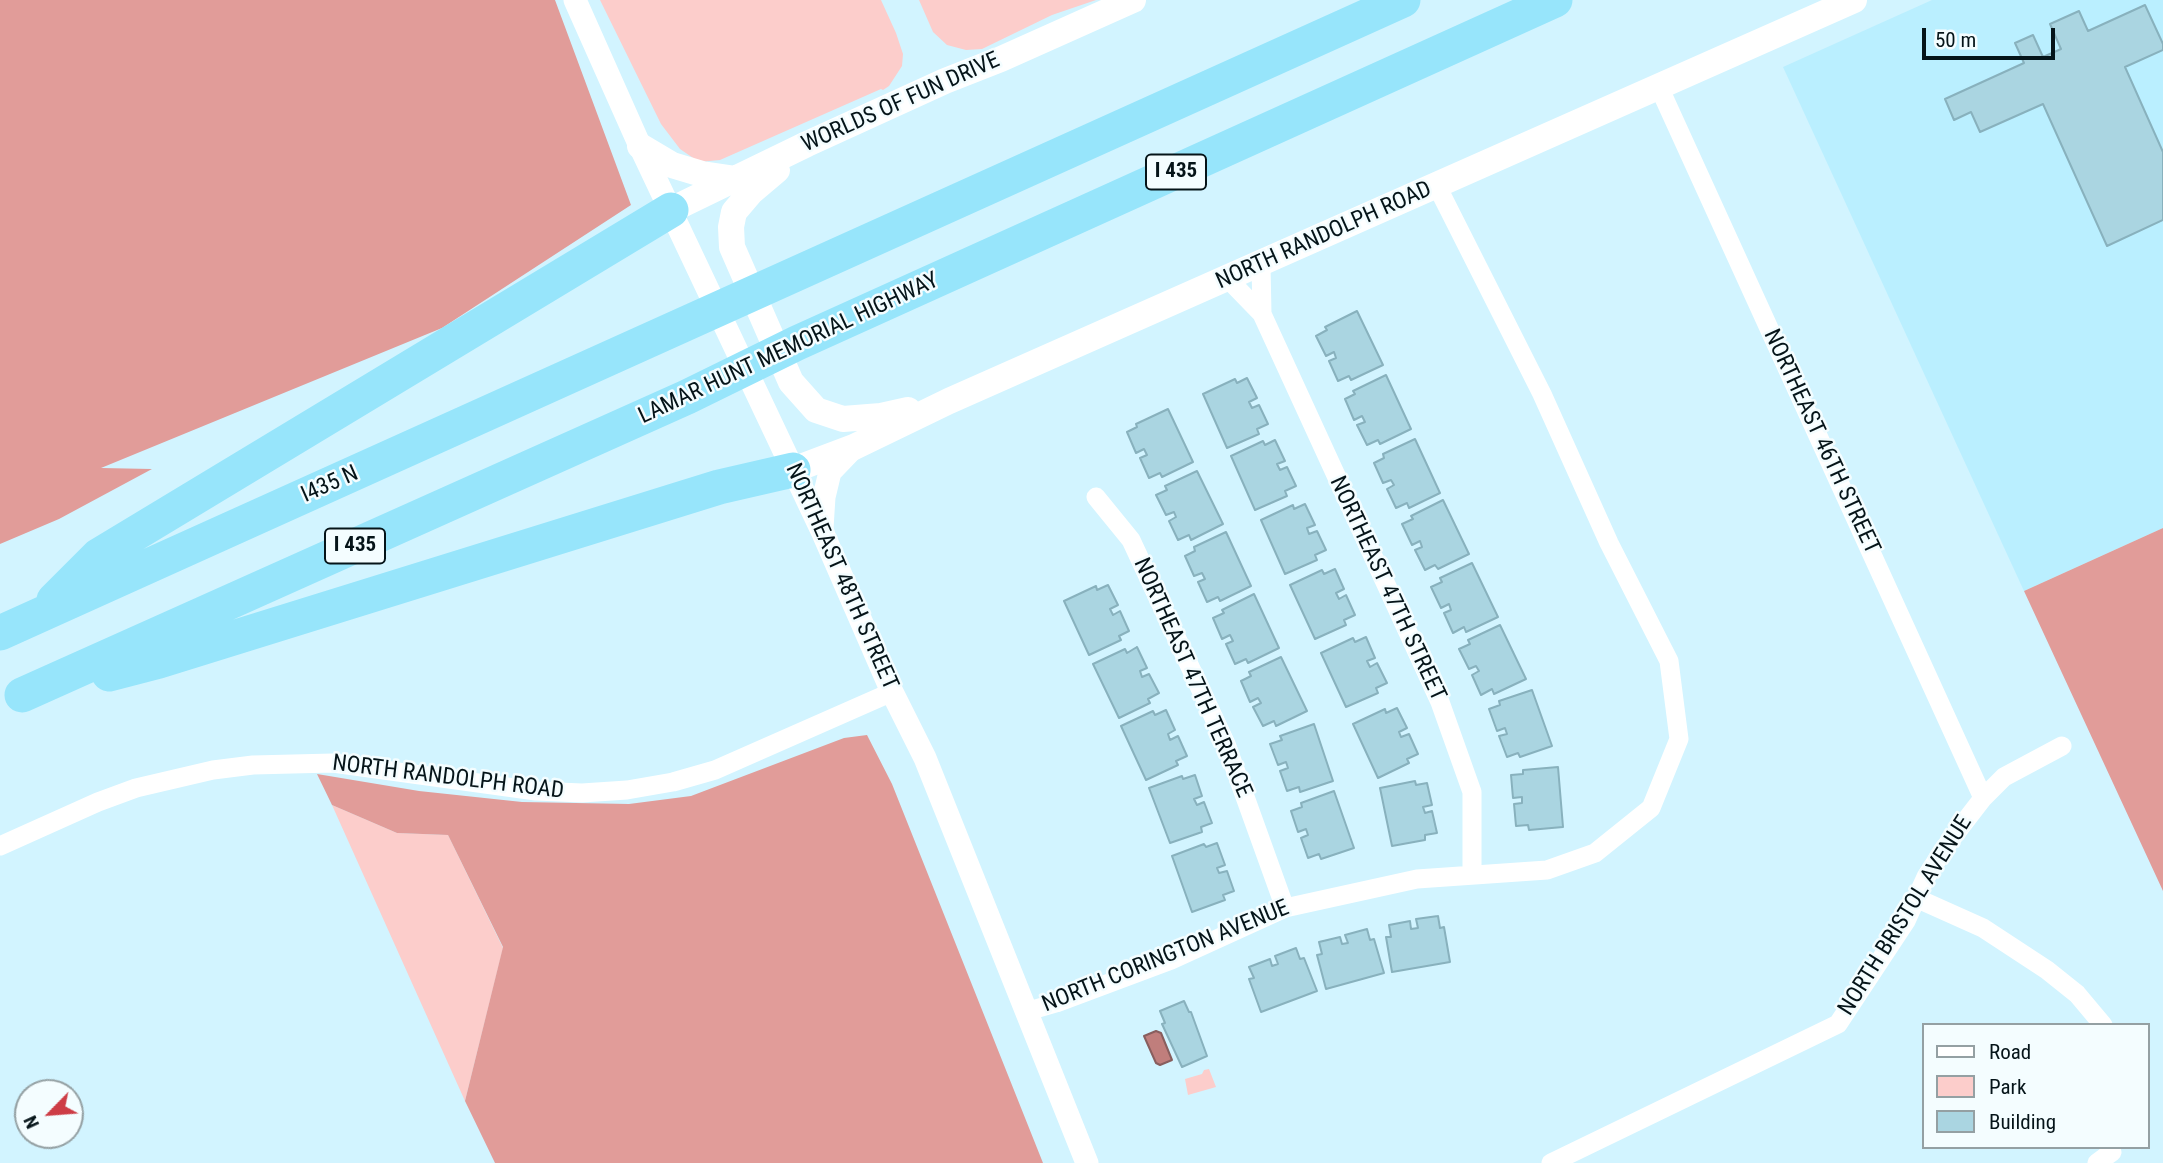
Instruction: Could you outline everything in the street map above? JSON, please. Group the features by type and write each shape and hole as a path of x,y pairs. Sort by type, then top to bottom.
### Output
{"highway":[{"name":"I435 N","path":"0,634 1403,0"},
{"name":"LAMAR HUNT MEMORIAL HIGHWAY","path":"11,700 687,397 797,343 1555,0"},
{"path":"39,616 98,556 671,210"},
{"path":"11,700 159,661 719,487 793,470"}],"main road":[{"name":"WORLDS OF FUN DRIVE","path":"671,210 807,144 1133,0"},
{"name":"NORTH RANDOLPH ROAD","path":"793,470 854,447 949,401 1854,0"},
{"path":"807,144 751,192 734,212 730,227 732,247 791,382 816,410 843,419 881,416 949,401"},
{"path":"640,146 672,165 702,174 736,179"}],"street":[{"name":"NORTHEAST 48TH STREET","path":"575,0 640,146 822,531 892,692 925,758 1087,1163"},
{"name":"NORTHEAST 46TH STREET","path":"1659,87 1983,798"},
{"name":"NORTH CORINGTON AVENUE","path":"1025,1012 1171,960 1285,908 1417,879 1547,870 1595,853 1651,808 1679,739 1669,661 1609,543 1542,394 1437,186"},
{"name":"NORTHEAST 47TH STREET","path":"1261,265 1262,314"},
{"name":"NORTHEAST 47TH STREET","path":"1228,279 1262,314 1440,702 1472,792 1472,875"},
{"path":"822,531 824,497 830,472 854,447"},
{"name":"NORTHEAST 47TH TERRACE","path":"1096,497 1131,540 1226,744 1285,908"},
{"name":"NORTH RANDOLPH ROAD","path":"0,846 98,802 136,789 200,772 253,765 333,763 536,791 627,790 673,782 715,770 892,692"},
{"name":"NORTH BRISTOL AVENUE","path":"1551,1163 1838,1024 1906,921 1946,846 1983,798 2004,777 2062,746"},
{"path":"1916,898 1983,928 2047,970 2077,994 2100,1023"}],"shaded area":[{"path":"0,0 555,0 631,205 442,328 101,468 152,469 59,519 0,544"},
{"path":"1932,0 2163,0 2163,528 2024,591 1783,67"},
{"path":"2163,528 2163,891 2024,591"},
{"path":"867,735 892,784 1043,1163 495,1163 465,1101 503,947 448,835 397,833 332,805 317,774 419,791 522,802 629,804 691,796 844,738"},
{"path":"1156,1031 1161,1033 1172,1060 1160,1065 1156,1063 1144,1036"}],"green space":[{"path":"600,0 881,0 903,54 902,66 889,86 883,90 720,160 699,162 680,149 661,124"},
{"path":"919,0 1096,0 1052,15 982,49 966,50 947,45 933,32"},
{"path":"332,805 397,833 448,835 503,948 465,1101"},
{"path":"1209,1069 1216,1087 1188,1095 1185,1079"}],"building":[{"path":"2145,5 2163,44 2163,50 2125,67 2163,152 2163,220 2107,246 2043,104 1980,132 1971,112 1954,120 1945,99 2024,63 2015,43 2033,35 2043,57 2061,49 2050,24 2079,11 2088,31"},
{"path":"1357,311 1383,365 1351,380 1349,376 1338,381 1329,361 1336,358 1334,352 1326,356 1316,336 1327,330 1325,327"},
{"path":"1386,375 1411,429 1380,444 1378,440 1367,445 1357,425 1365,422 1362,416 1354,420 1345,399 1355,394 1353,391"},
{"path":"1247,378 1257,398 1249,402 1252,408 1259,405 1268,424 1257,429 1259,434 1227,448 1203,394 1235,379 1237,383"},
{"path":"1168,409 1193,462 1162,477 1160,473 1149,478 1140,458 1147,455 1144,449 1136,453 1127,432 1137,427 1136,424"},
{"path":"1415,439 1440,493 1409,508 1407,503 1396,508 1387,489 1394,485 1391,480 1383,483 1374,463 1384,458 1383,454"},
{"path":"1275,440 1285,461 1277,464 1280,470 1287,467 1296,486 1285,491 1287,496 1255,510 1231,456 1263,441 1265,445"},
{"path":"1197,471 1223,524 1191,540 1189,535 1178,540 1169,521 1176,517 1174,512 1166,515 1156,495 1167,490 1165,486"},
{"path":"1443,500 1469,554 1438,569 1435,565 1425,570 1415,550 1422,547 1420,541 1412,545 1402,524 1413,519 1411,516"},
{"path":"1305,504 1315,525 1307,528 1309,534 1317,531 1326,550 1315,555 1317,560 1285,574 1261,520 1293,505 1294,509"},
{"path":"1226,532 1251,586 1220,601 1218,597 1207,602 1198,582 1205,579 1202,573 1194,576 1185,556 1195,551 1194,547"},
{"path":"1472,563 1498,617 1466,632 1464,627 1453,633 1444,613 1451,610 1449,604 1441,608 1431,587 1442,582 1440,578"},
{"path":"1335,569 1344,589 1336,593 1339,599 1346,595 1355,615 1344,620 1346,625 1315,639 1290,585 1322,570 1324,574"},
{"path":"1108,585 1118,605 1110,609 1113,615 1120,611 1129,631 1119,636 1121,640 1089,655 1064,601 1096,586 1097,590"},
{"path":"1254,594 1279,648 1248,663 1246,659 1235,664 1226,644 1233,641 1230,635 1222,639 1213,618 1224,613 1222,610"},
{"path":"1500,625 1526,679 1494,694 1492,689 1481,695 1472,675 1479,671 1476,666 1469,669 1459,649 1470,644 1468,640"},
{"path":"1366,637 1375,658 1367,661 1370,667 1377,663 1387,683 1376,688 1378,693 1346,707 1321,653 1353,638 1355,642"},
{"path":"1137,647 1147,668 1140,671 1142,677 1149,674 1159,693 1148,699 1150,703 1119,718 1093,664 1125,649 1127,653"},
{"path":"1281,657 1307,711 1276,726 1274,721 1263,726 1253,707 1261,703 1258,698 1250,702 1241,681 1251,676 1249,672"},
{"path":"1532,690 1552,746 1520,757 1518,753 1507,757 1499,736 1507,734 1505,728 1497,731 1489,709 1500,705 1499,701"},
{"path":"1397,708 1407,728 1399,732 1401,737 1409,734 1418,754 1407,759 1409,763 1378,778 1353,724 1385,709 1386,713"},
{"path":"1166,710 1175,730 1168,734 1170,740 1178,736 1187,756 1176,761 1178,765 1146,780 1121,726 1153,711 1155,715"},
{"path":"1314,724 1333,781 1300,792 1299,787 1287,791 1280,771 1288,768 1286,762 1278,765 1270,744 1282,740 1280,736"},
{"path":"1558,767 1563,827 1529,830 1528,825 1516,826 1514,804 1522,803 1522,797 1513,798 1511,775 1523,774 1523,770"},
{"path":"1195,775 1202,796 1194,799 1197,805 1204,802 1212,823 1201,827 1202,832 1170,843 1149,788 1182,776 1183,779"},
{"path":"1415,781 1416,785 1427,783 1432,805 1423,807 1425,813 1432,811 1437,833 1425,835 1425,840 1392,846 1380,788"},
{"path":"1334,791 1354,848 1321,859 1319,854 1308,858 1301,838 1308,835 1306,829 1298,832 1291,811 1302,807 1301,803"},
{"path":"1217,843 1225,865 1217,868 1219,873 1227,871 1234,891 1223,895 1225,900 1192,912 1172,856 1204,844 1206,847"},
{"path":"1438,916 1440,928 1444,927 1450,962 1392,972 1386,937 1391,937 1389,925 1410,921 1411,929 1418,928 1416,919"},
{"path":"1367,929 1370,940 1374,939 1384,973 1326,989 1317,955 1322,954 1319,942 1340,937 1342,944 1348,943 1345,935"},
{"path":"1296,948 1300,959 1304,958 1317,991 1261,1012 1249,979 1254,978 1249,967 1270,959 1272,966 1278,964 1275,956"},
{"path":"1184,1001 1191,1012 1207,1056 1182,1067 1162,1024 1165,1023 1160,1011"}]}
